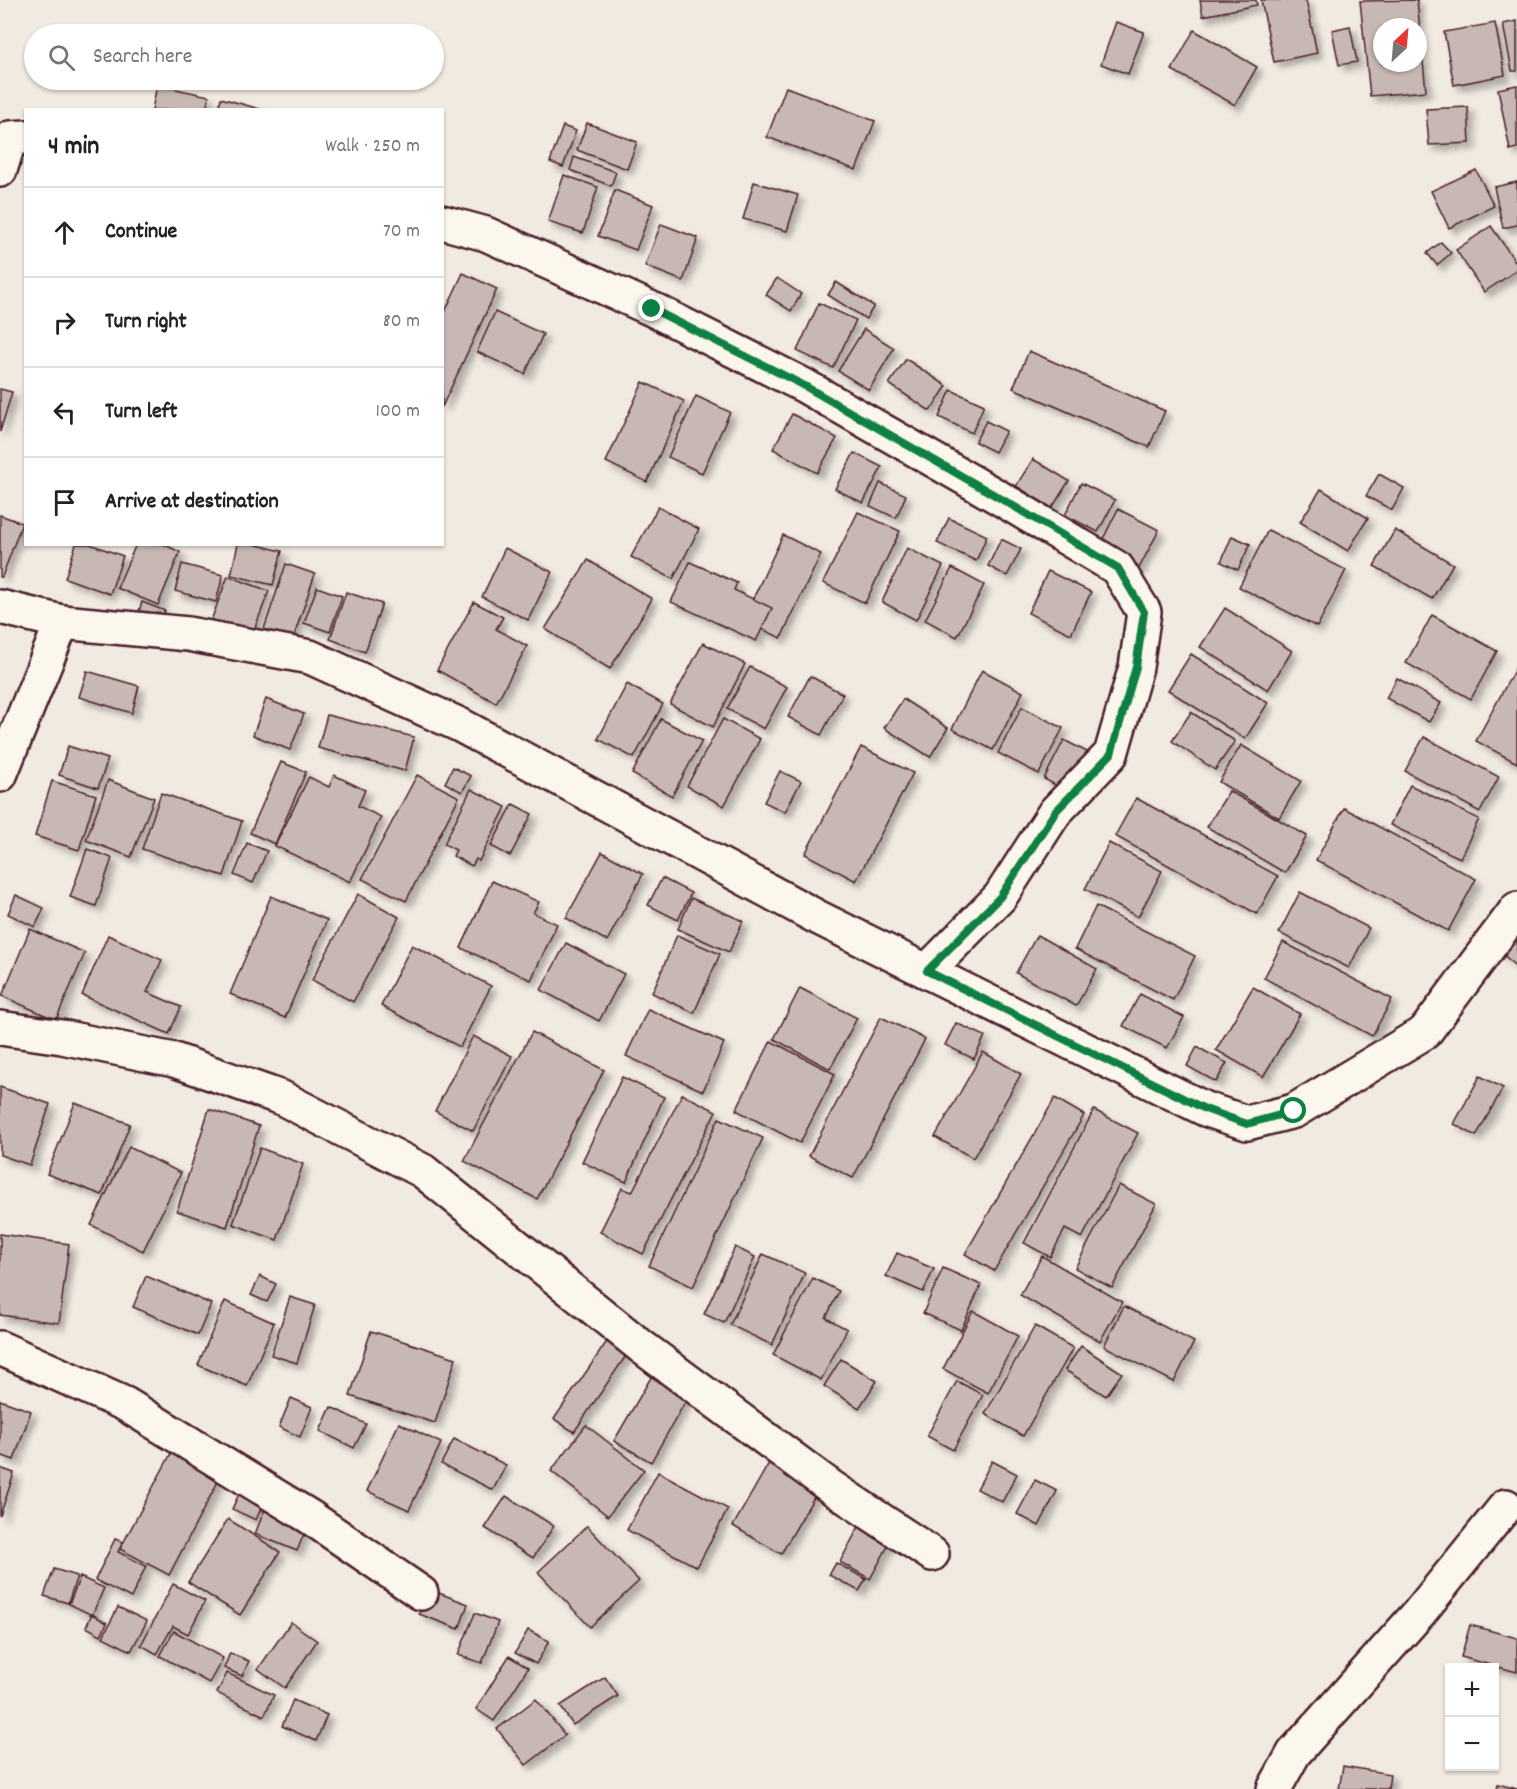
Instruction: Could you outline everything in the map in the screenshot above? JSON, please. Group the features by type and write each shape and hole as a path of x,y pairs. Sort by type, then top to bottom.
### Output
{"street":[{"path":"0,170 10,138 24,137"},
{"path":"444,223 486,234 652,309 803,385 1118,568 1144,612 1136,667 1111,754 1055,812 1000,897 927,971"},
{"path":"0,607 62,622 188,634 310,657 460,725 817,917 1205,1109 1247,1124 1294,1111 1425,1032 1517,909"},
{"path":"0,776 62,622"},
{"path":"0,1028 62,1037 174,1059 282,1098 423,1171 642,1347 831,1487 932,1554"},
{"path":"0,1348 125,1404 310,1517 421,1593"},
{"path":"1274,1789 1294,1753 1419,1613 1506,1506"}],"building":[{"path":"1200,0 1256,0 1257,5 1203,16"},
{"path":"1261,0 1306,0 1317,53 1274,62"},
{"path":"1417,0 1419,18 1373,18 1373,72 1424,72 1426,91 1370,96 1360,1"},
{"path":"1517,21 1517,71 1512,71 1503,24"},
{"path":"1116,22 1144,32 1128,74 1101,64"},
{"path":"1495,23 1505,75 1454,85 1444,32"},
{"path":"1350,26 1357,62 1339,65 1332,30"},
{"path":"1194,30 1257,67 1235,105 1172,70"},
{"path":"1517,85 1517,148 1510,150 1498,89"},
{"path":"786,87 875,121 856,170 767,137"},
{"path":"156,90 181,90 209,96 206,108 152,108"},
{"path":"221,98 256,108 218,108"},
{"path":"1468,107 1470,143 1429,145 1426,109"},
{"path":"587,123 637,142 627,169 577,150"},
{"path":"563,126 576,131 563,167 550,162"},
{"path":"574,157 616,172 611,186 570,170"},
{"path":"1476,170 1494,206 1449,228 1431,191"},
{"path":"564,175 598,187 583,233 548,222"},
{"path":"754,182 798,195 787,231 743,219"},
{"path":"1517,182 1517,225 1503,228 1494,187"},
{"path":"615,190 653,205 636,250 598,236"},
{"path":"661,224 698,238 683,281 645,266"},
{"path":"1491,226 1517,264 1517,270 1484,292 1456,250"},
{"path":"1441,242 1451,253 1437,265 1427,253"},
{"path":"463,273 497,289 444,403 444,314"},
{"path":"777,278 801,294 791,311 766,295"},
{"path":"836,282 874,306 866,319 828,295"},
{"path":"819,303 856,320 833,368 797,351"},
{"path":"495,312 543,334 525,374 477,352"},
{"path":"864,329 894,348 869,390 838,371"},
{"path":"1029,351 1165,411 1149,447 1013,388"},
{"path":"906,359 947,386 930,411 889,384"},
{"path":"643,382 684,401 647,482 606,462"},
{"path":"0,389 12,392 0,432"},
{"path":"951,390 984,405 972,433 939,417"},
{"path":"696,396 730,412 702,473 668,457"},
{"path":"792,414 837,438 817,473 773,449"},
{"path":"986,421 1006,431 995,452 975,442"},
{"path":"854,453 882,467 863,503 835,489"},
{"path":"1033,459 1069,481 1052,508 1016,486"},
{"path":"1379,474 1404,488 1392,510 1366,496"},
{"path":"880,483 906,495 896,518 870,506"},
{"path":"1081,483 1115,500 1098,532 1065,515"},
{"path":"1321,489 1368,518 1348,551 1300,522"},
{"path":"658,507 699,529 673,579 631,557"},
{"path":"1118,509 1159,530 1138,570 1098,549"},
{"path":"858,512 900,531 865,603 823,583"},
{"path":"0,515 22,523 2,577 0,577"},
{"path":"949,518 987,536 976,561 937,543"},
{"path":"1268,530 1346,570 1317,627 1239,587"},
{"path":"1395,530 1453,564 1432,599 1374,566"},
{"path":"783,535 821,554 781,638 743,620"},
{"path":"1232,536 1250,544 1238,570 1221,562"},
{"path":"1001,539 1021,549 1007,576 988,566"},
{"path":"75,546 96,546 123,556 110,594 65,578"},
{"path":"135,546 167,546 180,552 158,605 117,588"},
{"path":"238,546 261,546 282,551 273,585 231,575"},
{"path":"505,548 552,572 528,620 482,597"},
{"path":"907,548 943,566 916,620 882,602"},
{"path":"588,560 652,599 610,669 545,629"},
{"path":"690,562 737,583 734,590 772,608 756,641 671,602"},
{"path":"182,564 223,575 216,602 175,591"},
{"path":"286,564 315,574 293,639 264,629"},
{"path":"952,568 984,585 957,637 925,620"},
{"path":"1048,571 1091,592 1071,634 1028,613"},
{"path":"228,576 269,591 251,638 210,623"},
{"path":"317,587 342,596 330,632 304,623"},
{"path":"346,592 382,604 365,652 330,639"},
{"path":"142,602 165,611 159,626 137,617"},
{"path":"474,602 503,617 496,629 527,646 496,703 437,670"},
{"path":"1225,608 1292,651 1268,690 1200,647"},
{"path":"1432,615 1497,651 1471,699 1406,663"},
{"path":"703,643 745,664 713,727 670,704"},
{"path":"1191,654 1268,703 1245,739 1168,690"},
{"path":"1517,665 1517,763 1476,741"},
{"path":"750,667 787,687 764,729 727,709"},
{"path":"982,670 1023,692 993,750 952,729"},
{"path":"87,671 139,686 132,713 79,697"},
{"path":"810,676 843,694 821,735 788,717"},
{"path":"1397,678 1441,703 1429,722 1386,698"},
{"path":"627,684 663,704 634,758 598,739"},
{"path":"266,699 304,714 290,750 253,735"},
{"path":"903,699 948,728 930,757 884,728"},
{"path":"1022,707 1063,728 1039,774 998,753"},
{"path":"1191,712 1235,741 1215,770 1172,741"},
{"path":"327,715 414,737 405,771 318,748"},
{"path":"661,719 702,741 672,796 632,774"},
{"path":"723,719 760,739 724,806 687,786"},
{"path":"1424,737 1499,777 1480,812 1405,771"},
{"path":"1064,740 1089,753 1068,792 1044,779"},
{"path":"1241,745 1301,781 1279,818 1219,782"},
{"path":"68,746 108,759 98,788 59,775"},
{"path":"861,747 913,773 856,881 805,854"},
{"path":"281,762 306,772 275,844 250,833"},
{"path":"453,767 471,776 462,792 445,783"},
{"path":"780,771 801,781 785,812 764,802"},
{"path":"334,775 365,790 358,806 381,817 350,882 275,846 309,777 329,787"},
{"path":"417,775 459,797 406,901 362,879"},
{"path":"108,780 154,798 131,857 86,840"},
{"path":"52,781 96,795 79,850 35,836"},
{"path":"1410,785 1479,819 1460,858 1390,825"},
{"path":"471,789 506,807 479,861 476,859 472,866 453,856 456,850 444,844"},
{"path":"1229,791 1307,836 1285,873 1207,827"},
{"path":"161,793 242,821 224,876 142,849"},
{"path":"1136,798 1278,876 1257,914 1115,836"},
{"path":"513,804 532,814 510,856 491,846"},
{"path":"1344,808 1476,879 1448,931 1316,860"},
{"path":"247,843 267,851 253,883 234,875"},
{"path":"1109,843 1162,871 1138,917 1085,889"},
{"path":"87,849 112,858 96,906 70,897"},
{"path":"602,852 643,874 607,941 566,918"},
{"path":"662,878 691,893 678,920 648,905"},
{"path":"492,881 539,902 533,913 557,924 531,980 461,948"},
{"path":"1300,892 1369,928 1349,968 1279,933"},
{"path":"358,894 399,917 353,1002 312,980"},
{"path":"16,895 44,908 35,927 8,914"},
{"path":"271,896 327,920 285,1018 230,994"},
{"path":"691,898 743,921 729,952 678,929"},
{"path":"1096,906 1195,956 1173,1000 1075,949"},
{"path":"1517,928 1517,968 1497,948"},
{"path":"30,929 85,953 56,1020 2,996"},
{"path":"108,935 162,960 147,992 181,1007 169,1034 82,995"},
{"path":"677,935 720,954 694,1013 652,993"},
{"path":"1037,935 1097,969 1076,1006 1016,973"},
{"path":"1283,942 1392,999 1372,1036 1264,978"},
{"path":"566,943 624,974 599,1021 541,990"},
{"path":"412,945 491,986 460,1047 381,1006"},
{"path":"1253,987 1300,1014 1263,1077 1216,1050"},
{"path":"800,988 857,1018 830,1069 774,1039"},
{"path":"1140,994 1184,1017 1167,1048 1123,1026"},
{"path":"648,1009 724,1043 703,1091 626,1056"},
{"path":"881,1017 925,1039 853,1178 809,1156"},
{"path":"956,1023 985,1036 974,1059 945,1045"},
{"path":"532,1032 604,1070 537,1199 464,1161"},
{"path":"473,1036 512,1056 473,1131 435,1111"},
{"path":"771,1041 835,1074 800,1143 736,1110"},
{"path":"1197,1047 1227,1063 1216,1082 1187,1066"},
{"path":"983,1052 1021,1074 973,1158 935,1137"},
{"path":"1480,1076 1503,1088 1476,1136 1454,1124"},
{"path":"622,1077 664,1097 626,1182 582,1162"},
{"path":"0,1087 50,1104 30,1165 0,1155"},
{"path":"682,1094 716,1111 643,1254 600,1232 622,1188 632,1192"},
{"path":"1055,1098 1084,1115 994,1271 965,1254"},
{"path":"75,1103 130,1124 102,1195 47,1174"},
{"path":"209,1109 259,1126 227,1227 177,1211"},
{"path":"1094,1110 1138,1133 1082,1238 1065,1229 1050,1257 1024,1243"},
{"path":"719,1118 763,1138 693,1287 649,1266"},
{"path":"129,1147 181,1173 143,1251 91,1225"},
{"path":"260,1148 303,1164 277,1240 233,1224"},
{"path":"1119,1185 1156,1204 1112,1288 1075,1268"},
{"path":"0,1234 69,1244 59,1323 0,1315"},
{"path":"735,1247 755,1257 724,1323 704,1314"},
{"path":"897,1253 934,1269 923,1292 886,1276"},
{"path":"763,1254 805,1273 772,1345 730,1325"},
{"path":"1042,1256 1122,1302 1100,1341 1020,1295"},
{"path":"943,1268 981,1285 961,1330 923,1313"},
{"path":"146,1276 211,1304 198,1335 133,1307"},
{"path":"260,1276 276,1284 267,1302 251,1295"},
{"path":"813,1278 839,1291 826,1318 847,1329 821,1380 773,1355"},
{"path":"290,1297 315,1305 297,1363 271,1355"},
{"path":"225,1301 274,1323 247,1386 198,1365"},
{"path":"1124,1306 1194,1342 1174,1382 1104,1346"},
{"path":"973,1311 1018,1336 988,1393 943,1369"},
{"path":"1035,1326 1073,1348 1023,1436 985,1414"},
{"path":"371,1331 456,1358 435,1423 350,1396"},
{"path":"612,1334 632,1347 574,1432 554,1419"},
{"path":"1081,1346 1122,1373 1106,1396 1065,1370"},
{"path":"841,1359 877,1381 859,1408 824,1386"},
{"path":"657,1367 693,1388 651,1462 614,1441"},
{"path":"957,1381 983,1395 953,1450 927,1436"},
{"path":"291,1398 312,1407 300,1437 279,1427"},
{"path":"0,1400 31,1411 14,1460 0,1455"},
{"path":"331,1407 366,1424 354,1448 320,1431"},
{"path":"399,1423 441,1443 409,1510 367,1491"},
{"path":"586,1425 644,1470 608,1516 551,1471"},
{"path":"454,1439 506,1465 493,1490 441,1464"},
{"path":"175,1446 223,1472 169,1575 120,1549"},
{"path":"992,1461 1017,1474 1002,1502 977,1489"},
{"path":"769,1463 817,1492 781,1554 733,1526"},
{"path":"0,1468 14,1473 0,1516"},
{"path":"658,1472 728,1509 697,1567 627,1530"},
{"path":"1035,1480 1057,1491 1039,1526 1017,1514"},
{"path":"244,1483 267,1494 256,1520 232,1509"},
{"path":"506,1496 554,1526 533,1558 485,1528"},
{"path":"267,1504 309,1521 297,1551 255,1534"},
{"path":"228,1519 280,1552 240,1615 188,1582"},
{"path":"863,1519 894,1535 870,1579 840,1562"},
{"path":"587,1526 639,1581 590,1627 538,1572"},
{"path":"115,1539 123,1542 118,1552 146,1566 131,1598 95,1580"},
{"path":"836,1563 866,1579 859,1591 829,1575"},
{"path":"54,1569 77,1576 68,1603 44,1596"},
{"path":"80,1577 104,1588 92,1615 69,1604"},
{"path":"173,1584 205,1601 188,1634 173,1626 157,1654 141,1645"},
{"path":"428,1589 468,1604 459,1629 419,1614"},
{"path":"118,1607 147,1621 131,1651 103,1637"},
{"path":"475,1613 498,1622 482,1663 458,1655"},
{"path":"92,1614 107,1623 101,1635 86,1627"},
{"path":"291,1622 317,1641 285,1688 258,1669"},
{"path":"1470,1625 1517,1638 1517,1672 1499,1667 1499,1663 1483,1663 1461,1657"},
{"path":"528,1630 549,1641 536,1664 515,1653"},
{"path":"174,1631 223,1658 209,1683 160,1656"},
{"path":"230,1653 249,1661 242,1676 224,1668"},
{"path":"509,1656 528,1668 494,1721 476,1709"},
{"path":"227,1673 274,1695 264,1716 217,1693"},
{"path":"605,1677 618,1696 573,1725 560,1706"},
{"path":"536,1699 565,1735 526,1765 497,1729"},
{"path":"293,1700 327,1715 316,1741 282,1726"},
{"path":"1343,1766 1390,1774 1388,1789 1339,1789"},
{"path":"1498,1784 1517,1789 1497,1789"}],"route":[{"path":"652,309 803,385 1118,568 1144,612 1136,667 1111,754 1055,812 1000,897 927,971 1205,1109 1247,1124 1294,1111"}]}
